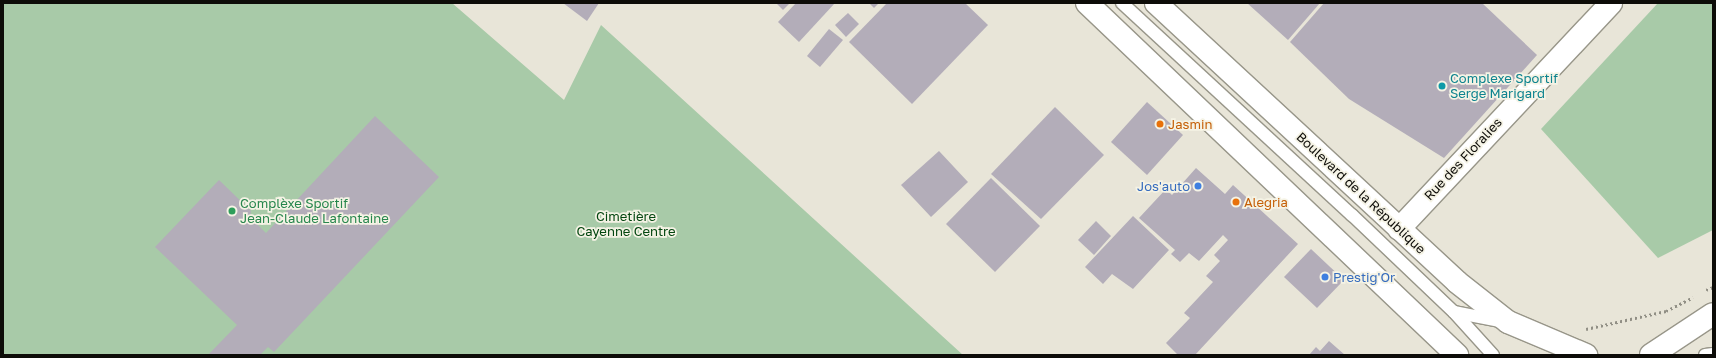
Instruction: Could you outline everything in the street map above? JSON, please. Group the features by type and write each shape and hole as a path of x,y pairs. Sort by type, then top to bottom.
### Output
{"street":[{"path":"1087,3 1457,355"},
{"name":"Boulevard de la République","path":"1156,3 1399,229 1508,322 1586,355"},
{"name":"Rue des Floralies","path":"1399,229 1611,3"},
{"path":"1651,355 1713,314"}],"lane":[{"path":"1122,3 1454,312 1493,355"},
{"path":"1454,312 1508,322"},
{"path":"1705,355 1713,354"}],"path":[{"path":"1578,330 1666,311 1713,287"}],"green space":[{"name":"Complèxe Sportif Jean-Claude Lafontaine","path":"3,3 452,3 564,100 601,25 963,355 3,355"},
{"path":"1658,3 1713,3 1713,230 1658,258 1541,129"}],"building":[{"path":"563,3 599,3 587,21"},
{"path":"776,3 790,3 783,10"},
{"path":"796,3 835,3 799,42 778,22"},
{"path":"869,3 879,3 874,8"},
{"path":"887,3 965,3 988,25 912,104 849,42"},
{"path":"1247,3 1320,3 1288,40"},
{"name":"Complexe Sportif Serge Marigard","path":"1324,3 1482,3 1537,55 1444,158 1349,99 1290,42"},
{"path":"848,13 859,24 846,37 835,25"},
{"path":"829,29 843,40 820,67 807,56"},
{"path":"1147,102 1183,135 1147,175 1111,142"},
{"path":"1055,107 1104,155 1041,219 991,174"},
{"path":"375,116 439,177 274,352 268,347 260,355 208,355 237,325 155,247 219,180 251,211 250,217 266,233"},
{"path":"939,151 968,182 931,217 901,185"},
{"path":"1196,168 1225,194 1233,185 1298,244 1195,355 1178,355 1166,343 1190,318 1184,313 1213,282 1206,276 1220,261 1214,255 1228,240 1223,235 1199,261 1189,253 1180,262 1171,254 1175,250 1139,218 1166,189 1172,195"},
{"path":"991,178 1040,226 995,272 946,224"},
{"path":"1133,216 1169,250 1133,289 1112,274 1103,284 1085,267"},
{"path":"1096,221 1111,236 1094,255 1078,240"},
{"path":"1311,249 1344,280 1317,308 1284,277"},
{"path":"1329,341 1345,355 1309,355 1316,347 1320,351"}],"place":[{"name":"Complexe Sportif Serge Marigard","path":"1442,86"},
{"name":"Jasmin","path":"1160,124"},
{"name":"Jos'auto","path":"1198,186"},
{"name":"Alegria","path":"1236,202"},
{"name":"Complèxe Sportif Jean-Claude Lafontaine","path":"232,211"},
{"name":"Prestig'Or","path":"1325,277"}],"park label":[{"name":"Cimetière Cayenne Centre","path":"626,224"}]}
